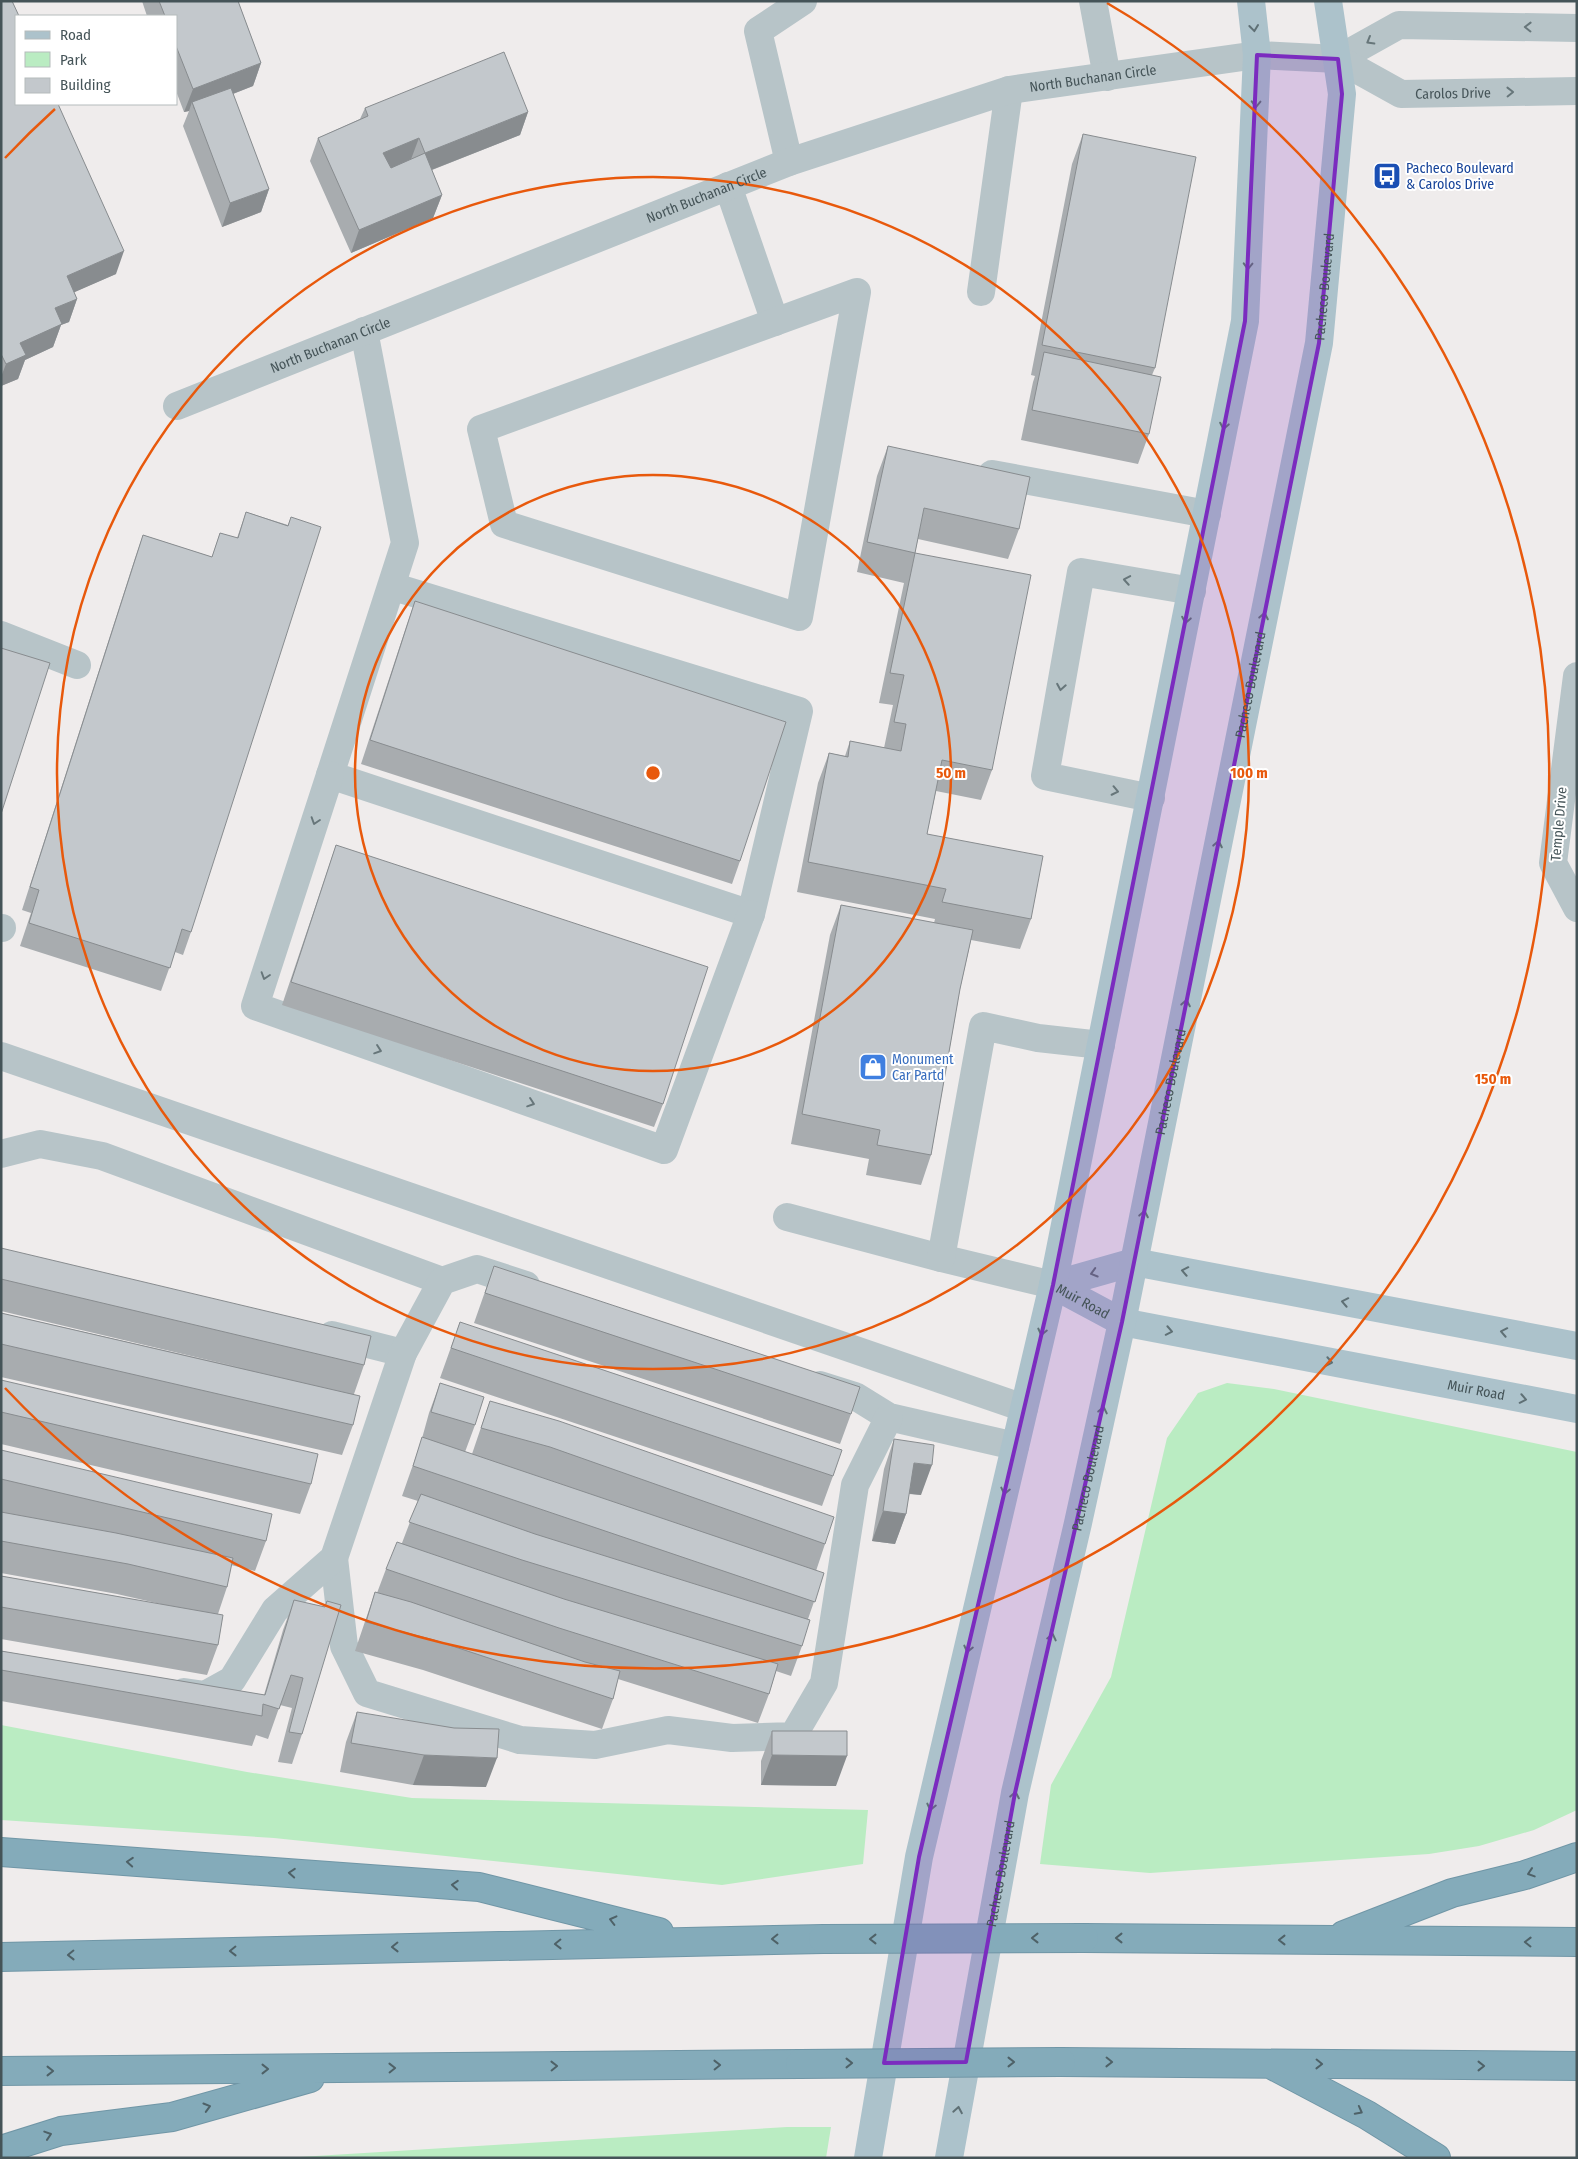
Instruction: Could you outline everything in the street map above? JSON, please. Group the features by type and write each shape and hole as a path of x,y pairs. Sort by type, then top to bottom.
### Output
{"highway":[{"path":"1,1852 479,1887 694,1941"},
{"path":"1330,1940 1452,1892 1525,1875 1577,1857"},
{"path":"1,1957 823,1939 1084,1938 1577,1942"},
{"path":"1,2071 1060,2062 1577,2066"},
{"path":"1270,2064 1367,2116 1436,2158"},
{"path":"1,2150 61,2131 172,2118 343,2068"}],"main road":[{"path":"868,2158 919,1856 1053,1285 1246,322 1257,55 1250,1"},
{"name":"Pacheco Boulevard","path":"949,2158 1015,1793 1078,1523 1122,1322 1319,343 1342,94 1328,1"},
{"name":"Muir Road","path":"1053,1285 1134,1262 1577,1346"},
{"name":"Muir Road","path":"1053,1285 1122,1322 1577,1409"}],"street":[{"path":"790,162 758,31 803,1"},
{"path":"1094,1 1107,77"},
{"path":"1338,59 1399,24 1577,28"},
{"name":"North Buchanan Circle","path":"177,406 790,162 1009,90 1257,55"},
{"name":"Carolos Drive","path":"1257,55 1338,59 1400,94 1577,91"},
{"path":"981,292 1009,90"},
{"path":"728,186 775,322"},
{"path":"857,292 800,617 504,524 481,429 775,322 857,292"},
{"path":"364,331 405,543 391,586 330,775 255,1006 664,1150 751,914 799,711 391,586"},
{"path":"968,470 1207,514"},
{"path":"1150,798 1045,776 1081,572 1192,591"},
{"path":"1,635 77,665"},
{"name":"Temple Drive","path":"1577,676 1553,863 1577,908"},
{"path":"330,775 751,914"},
{"path":"941,1258 983,1026 1038,1038 1101,1045"},
{"path":"1,1056 1024,1408"},
{"path":"1,1154 40,1144 102,1156 442,1281 477,1269 552,1294"},
{"path":"787,1217 941,1258 1053,1285"},
{"path":"442,1281 403,1353 334,1558 344,1646 367,1693 520,1740 595,1745 668,1730 732,1738 793,1736 824,1683 856,1486 889,1417"},
{"path":"309,1329 403,1353"},
{"path":"798,1377 855,1396 889,1417 1015,1446"},
{"path":"156,1687 205,1695 232,1680 275,1610 334,1558"}],"highlighted area":[{"path":"1257,55 1338,59 1342,94 1319,343 1122,1322 1015,1793 966,2062 884,2063 919,1857 1053,1285 1245,321"}],"green space":[{"path":"1227,1383 1274,1389 1577,1452 1577,1810 1534,1830 1479,1846 1429,1854 1150,1873 1040,1864 1051,1785 1111,1677 1167,1438 1198,1393"},
{"path":"1,1725 247,1772 412,1798 868,1810 863,1864 722,1885 274,1838 1,1820"},
{"path":"787,2127 831,2127 826,2158 283,2158"}],"building":[{"path":"1,1 12,1 19,15 15,15 15,105 58,105 124,251 67,276 77,299 55,308 62,324 20,343 26,355 6,364 1,354"},
{"path":"159,1 238,1 261,63 193,89 178,51 178,15 165,15"},
{"path":"504,52 528,112 425,153 442,195 359,230 318,138 368,116 365,108","holes":["419,138 425,153 391,168 383,153"]},
{"path":"231,88 269,189 230,203 192,102"},
{"path":"1083,134 1196,157 1155,368 1042,345"},
{"path":"1044,352 1161,377 1149,434 1032,410"},
{"path":"888,446 1030,477 1019,529 924,508 915,553 867,542"},
{"path":"246,512 288,526 291,517 321,527 191,932 182,929 170,968 29,923 39,890 30,887 143,535 212,557 220,533 238,538"},
{"path":"915,553 1031,575 992,770 942,760 927,834 1043,856 1031,919 942,902 946,889 808,862 829,753 848,757 850,741 901,751 906,724 894,722 904,675 890,673"},
{"path":"415,601 786,722 740,861 370,740"},
{"path":"1,648 50,663 1,814"},
{"path":"336,845 708,967 663,1104 291,982"},
{"path":"841,905 973,930 960,989 931,1155 877,1145 880,1130 802,1114"},
{"path":"1,1248 371,1336 364,1365 1,1279"},
{"path":"494,1266 860,1387 851,1414 485,1293"},
{"path":"1,1313 360,1396 353,1425 1,1344"},
{"path":"460,1322 842,1450 833,1476 451,1348"},
{"path":"1,1380 318,1454 311,1484 1,1412"},
{"path":"440,1383 484,1397 475,1425 431,1412"},
{"path":"490,1401 559,1421 834,1517 825,1544 550,1447 481,1428"},
{"path":"422,1437 824,1573 815,1602 413,1466"},
{"path":"894,1439 934,1445 932,1465 914,1463 906,1514 883,1511"},
{"path":"1,1450 272,1514 266,1541 1,1479"},
{"path":"421,1494 535,1534 810,1620 802,1646 522,1560 409,1522"},
{"path":"1,1512 116,1533 233,1558 227,1587 128,1564 1,1541"},
{"path":"397,1542 564,1599 778,1664 769,1694 559,1628 386,1569"},
{"path":"1,1576 223,1615 218,1645 1,1607"},
{"path":"375,1592 411,1602 585,1662 620,1671 613,1699 434,1640 366,1622"},
{"path":"294,1600 325,1607 327,1601 341,1605 302,1734 289,1732 303,1678 291,1675 279,1709 263,1704 262,1716 1,1670 1,1651 265,1695"},
{"path":"357,1712 454,1728 499,1729 497,1758 424,1755 351,1743"},
{"path":"772,1731 847,1731 847,1756 772,1755"}],"place":[{"name":"Pacheco Boulevard & Carolos Drive","path":"1387,176"},
{"name":"Monument Car Partd","path":"873,1067"}]}
